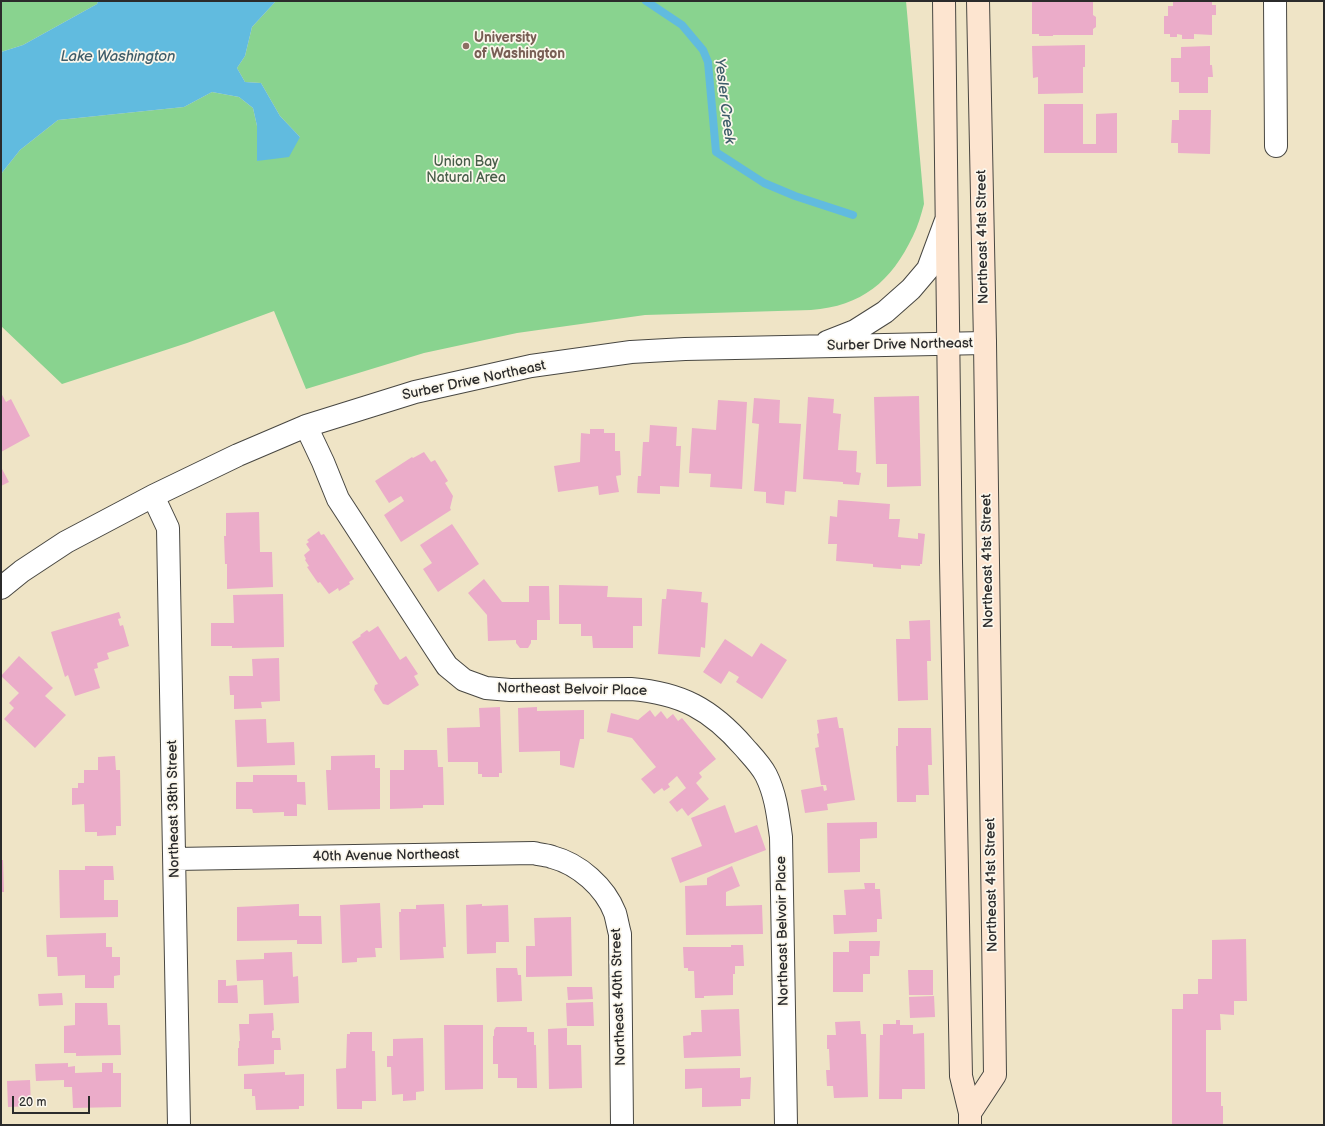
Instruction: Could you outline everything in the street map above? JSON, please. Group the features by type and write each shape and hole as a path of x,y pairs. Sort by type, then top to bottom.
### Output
{"street":[{"name":"Northeast 41st Street","path":"944,1 947,344 953,730 961,1076 970,1119"},
{"name":"Northeast 41st Street","path":"970,1119 995,1075 985,343 978,1"},
{"path":"1275,1 1276,146"},
{"name":"Surber Drive Northeast","path":"814,347 855,331 885,312 911,289 928,269 946,223"},
{"name":"Surber Drive Northeast","path":"1,588 22,571 66,542 153,496 238,455 306,426 415,392 531,366 646,351 985,343"},
{"name":"Northeast Belvoir Place","path":"306,426 338,499 447,666 464,680 486,688 510,690 631,688 651,690 669,695 691,704 711,715 728,729 766,775 776,804 781,837 786,1125"},
{"name":"Northeast 38th Street","path":"153,496 168,528 179,1125"},
{"name":"40th Avenue Northeast","path":"175,859 534,853 554,857 572,866 590,878"},
{"name":"Northeast 40th Street","path":"590,878 605,893 615,912 620,934 622,1125"}],"green space":[{"path":"1,1 98,1 97,4 23,45 1,52"},
{"name":"Union Bay Natural Area","path":"276,1 906,1 924,204 918,224 904,252 885,279 860,297 829,308 811,310 645,315 517,333 424,353 306,389 274,311 187,343 62,384 1,326 1,174 20,150 58,120 184,107 212,92 239,97 253,108 257,126 257,161 300,137 280,116 261,83 245,82 237,68 245,56 252,27"}],"water":[{"name":"Lake Washington","path":"98,1 276,1 252,27 245,56 237,68 245,82 261,83 280,116 300,137 289,157 257,161 257,126 253,108 239,97 212,92 184,107 58,120 20,150 1,174 1,52 23,45 97,4"}],"building":[{"path":"1032,1 1093,1 1093,15 1096,17 1096,27 1093,29 1093,35 1039,36 1039,34 1032,34"},
{"path":"1173,1 1212,1 1212,5 1216,5 1216,15 1212,15 1212,35 1194,34 1194,39 1182,39 1182,35 1177,34 1177,37 1170,37 1170,34 1164,34 1164,16 1168,16 1168,6 1173,6"},
{"path":"1085,45 1083,93 1038,94 1038,77 1033,78 1032,46"},
{"path":"1210,46 1210,65 1212,65 1213,77 1208,77 1208,93 1179,93 1179,82 1171,82 1171,58 1181,58 1181,47"},
{"path":"1044,104 1083,104 1083,144 1096,144 1096,114 1117,113 1117,153 1044,153"},
{"path":"1179,110 1211,110 1210,154 1178,153 1178,143 1171,143 1172,120 1179,120"},
{"path":"1,393 6,402 11,399 30,436 1,452"},
{"path":"919,396 921,486 887,487 887,464 876,464 874,397"},
{"path":"808,397 834,399 833,413 841,414 838,450 857,451 856,472 861,473 859,485 843,484 843,482 803,479"},
{"path":"754,398 780,400 779,423 801,424 796,492 785,491 784,505 766,503 766,492 754,491 759,424 752,423"},
{"path":"718,400 747,402 742,489 710,487 711,474 689,473 692,428 716,430"},
{"path":"650,425 677,427 676,446 681,446 679,487 660,486 660,494 637,493 638,476 641,476 643,442 649,442"},
{"path":"590,429 604,429 604,433 615,433 615,451 620,451 621,475 616,476 619,492 599,495 598,486 558,492 554,466 580,462 581,433 590,434"},
{"path":"424,452 431,462 435,460 448,481 445,483 453,496 450,508 451,510 401,542 384,515 404,501 401,496 389,503 375,481 412,457 413,458"},
{"path":"1,467 9,482 1,486"},
{"path":"838,500 890,504 889,519 900,519 898,537 918,539 918,533 925,534 922,564 920,564 920,566 901,565 901,569 873,567 873,564 836,561 837,544 828,544 830,516 837,517"},
{"path":"259,512 260,552 272,552 273,587 227,589 227,564 225,564 224,536 226,536 226,513"},
{"path":"452,524 479,564 438,592 423,569 432,563 420,545"},
{"path":"319,531 321,535 324,534 354,579 349,582 350,584 339,591 338,588 329,594 320,582 318,583 307,567 309,566 304,555 310,550 306,544 309,542 307,540"},
{"path":"484,579 502,602 529,602 529,586 549,586 550,620 537,620 537,640 531,640 528,648 520,648 516,643 516,640 488,641 487,615 468,593"},
{"path":"559,585 608,586 607,597 642,598 642,626 633,626 633,648 593,648 592,636 581,636 581,624 559,624"},
{"path":"667,589 702,592 701,602 708,603 705,648 701,647 700,657 658,654 662,599 666,599"},
{"path":"283,594 284,647 232,648 232,646 211,646 211,623 234,623 233,595"},
{"path":"119,612 121,618 118,619 120,626 123,625 129,646 107,653 109,659 97,663 98,668 94,669 100,688 75,696 68,675 65,677 51,632"},
{"path":"930,620 931,661 927,661 928,700 898,701 896,639 910,639 909,621"},
{"path":"378,626 400,660 406,656 418,674 414,676 419,685 388,705 383,704 374,690 375,685 378,684 352,642 367,630 369,632"},
{"path":"725,639 752,657 761,643 787,660 762,699 736,682 739,677 729,671 721,684 703,672"},
{"path":"19,656 53,688 45,696 66,715 35,748 4,719 14,708 9,703 19,693 1,676"},
{"path":"279,658 280,701 261,702 262,708 234,709 234,695 230,695 229,676 253,676 252,659"},
{"path":"500,707 502,773 499,773 499,777 482,777 482,774 478,774 478,762 448,762 447,728 480,727 479,708"},
{"path":"537,707 537,711 584,710 584,739 580,739 574,768 560,765 560,751 519,752 518,708"},
{"path":"650,710 655,717 661,711 667,719 673,714 678,721 682,718 716,759 699,773 702,777 696,783 709,799 688,816 682,808 677,812 669,802 686,788 677,776 668,784 670,787 664,791 662,788 654,794 641,779 656,767 632,738 607,732 611,713 638,720"},
{"path":"837,717 839,728 843,728 855,800 827,804 828,810 805,813 801,790 823,786 824,791 827,790 826,785 821,785 815,748 819,747 817,720"},
{"path":"266,719 267,743 294,742 295,765 237,767 235,720"},
{"path":"898,728 931,728 932,765 928,765 929,795 916,795 916,802 897,802 896,746 898,746"},
{"path":"404,750 437,750 438,767 443,767 444,805 423,805 423,808 390,809 390,770 404,770"},
{"path":"375,755 375,768 380,768 380,809 328,810 326,770 331,770 331,756"},
{"path":"115,756 116,770 120,770 121,826 116,826 116,835 97,836 97,832 85,832 84,804 72,805 72,788 78,788 78,783 84,783 84,770 98,770 98,757"},
{"path":"253,775 297,775 297,782 305,782 306,805 297,804 297,816 284,816 284,812 253,813 252,809 236,809 236,782 253,782"},
{"path":"725,805 735,833 757,825 766,850 680,883 671,858 702,846 691,818"},
{"path":"877,822 877,838 860,839 860,872 828,873 827,823"},
{"path":"1,860 3,860 4,892 1,892"},
{"path":"85,866 113,866 114,880 104,880 104,900 118,900 118,917 60,918 59,870 85,870"},
{"path":"732,866 740,886 726,892 726,906 762,905 763,934 686,935 685,886 707,885 707,878"},
{"path":"864,883 875,883 875,889 880,889 882,919 877,919 877,932 834,934 833,915 846,915 844,890 865,889"},
{"path":"380,903 382,948 375,948 376,957 357,958 357,962 342,963 340,905"},
{"path":"299,904 299,916 321,916 322,944 297,944 297,940 237,941 237,907"},
{"path":"444,904 446,947 443,947 444,958 400,960 399,912 401,912 401,909 416,909 416,905"},
{"path":"482,904 482,906 508,905 509,942 496,942 496,953 467,954 466,905"},
{"path":"571,917 572,976 526,977 526,946 535,946 534,918"},
{"path":"106,933 106,947 112,947 112,957 120,957 120,975 114,976 114,988 85,988 85,975 58,976 57,957 47,957 46,935"},
{"path":"1246,939 1247,1001 1234,1001 1234,1015 1220,1014 1221,1030 1206,1030 1206,1092 1221,1092 1223,1125 1172,1125 1172,1009 1183,1009 1183,994 1198,994 1198,979 1212,979 1212,940"},
{"path":"849,941 880,941 879,956 870,956 870,974 863,974 863,992 833,992 833,952 849,952"},
{"path":"731,945 743,945 744,966 735,966 735,974 733,974 733,995 704,996 704,998 695,998 694,971 688,971 688,968 684,968 683,947 731,947"},
{"path":"292,952 293,977 298,976 299,1003 264,1005 263,980 237,981 236,960 264,959 264,953"},
{"path":"496,968 517,968 518,975 521,975 522,1001 497,1002"},
{"path":"908,970 933,970 933,995 909,995"},
{"path":"218,980 226,980 226,986 237,985 238,1003 218,1003"},
{"path":"567,987 592,987 593,999 568,1000"},
{"path":"62,993 63,1005 39,1006 38,994"},
{"path":"934,996 935,1017 910,1018 909,997"},
{"path":"593,1002 594,1026 567,1026 566,1003"},
{"path":"75,1003 107,1003 108,1025 120,1025 121,1055 76,1056 76,1053 64,1053 64,1026 75,1025"},
{"path":"739,1009 741,1056 684,1058 683,1036 691,1035 691,1032 702,1032 701,1010"},
{"path":"273,1013 274,1030 272,1031 272,1038 280,1038 281,1050 274,1050 274,1064 238,1066 238,1048 240,1041 239,1024 249,1024 249,1014"},
{"path":"896,1020 900,1020 900,1025 913,1025 913,1034 924,1033 925,1089 902,1089 902,1099 879,1099 880,1035 883,1035 883,1024 896,1024"},
{"path":"860,1021 861,1034 866,1034 868,1097 834,1098 833,1086 827,1086 826,1070 830,1070 827,1035 836,1035 835,1022"},
{"path":"444,1025 483,1025 483,1089 445,1090"},
{"path":"496,1027 527,1027 527,1032 534,1032 534,1045 536,1045 537,1088 517,1088 517,1078 498,1078 498,1064 493,1064 493,1036"},
{"path":"567,1028 567,1045 581,1045 582,1088 549,1089 548,1029"},
{"path":"350,1032 372,1032 372,1051 375,1051 376,1101 362,1101 362,1109 337,1109 336,1069 346,1068 347,1034 350,1034"},
{"path":"423,1038 424,1091 416,1092 416,1100 403,1101 403,1094 392,1095 391,1067 387,1067 387,1056 393,1056 393,1039"},
{"path":"68,1063 68,1067 75,1066 75,1073 102,1072 102,1063 113,1063 113,1073 121,1073 121,1107 73,1108 72,1087 64,1087 64,1080 36,1081 35,1064"},
{"path":"740,1068 740,1078 751,1077 750,1099 741,1099 741,1106 702,1107 702,1088 685,1089 685,1069"},
{"path":"285,1072 285,1075 304,1074 304,1106 299,1106 299,1109 256,1110 255,1096 252,1096 252,1089 244,1089 244,1074"},
{"path":"30,1080 31,1106 8,1107 7,1081"}],"waterway":[{"name":"Yesler Creek","path":"646,1 682,25 703,50 708,62 716,152 764,183 795,196 853,215"}],"place":[{"name":"University of Washington","path":"466,46"}]}
